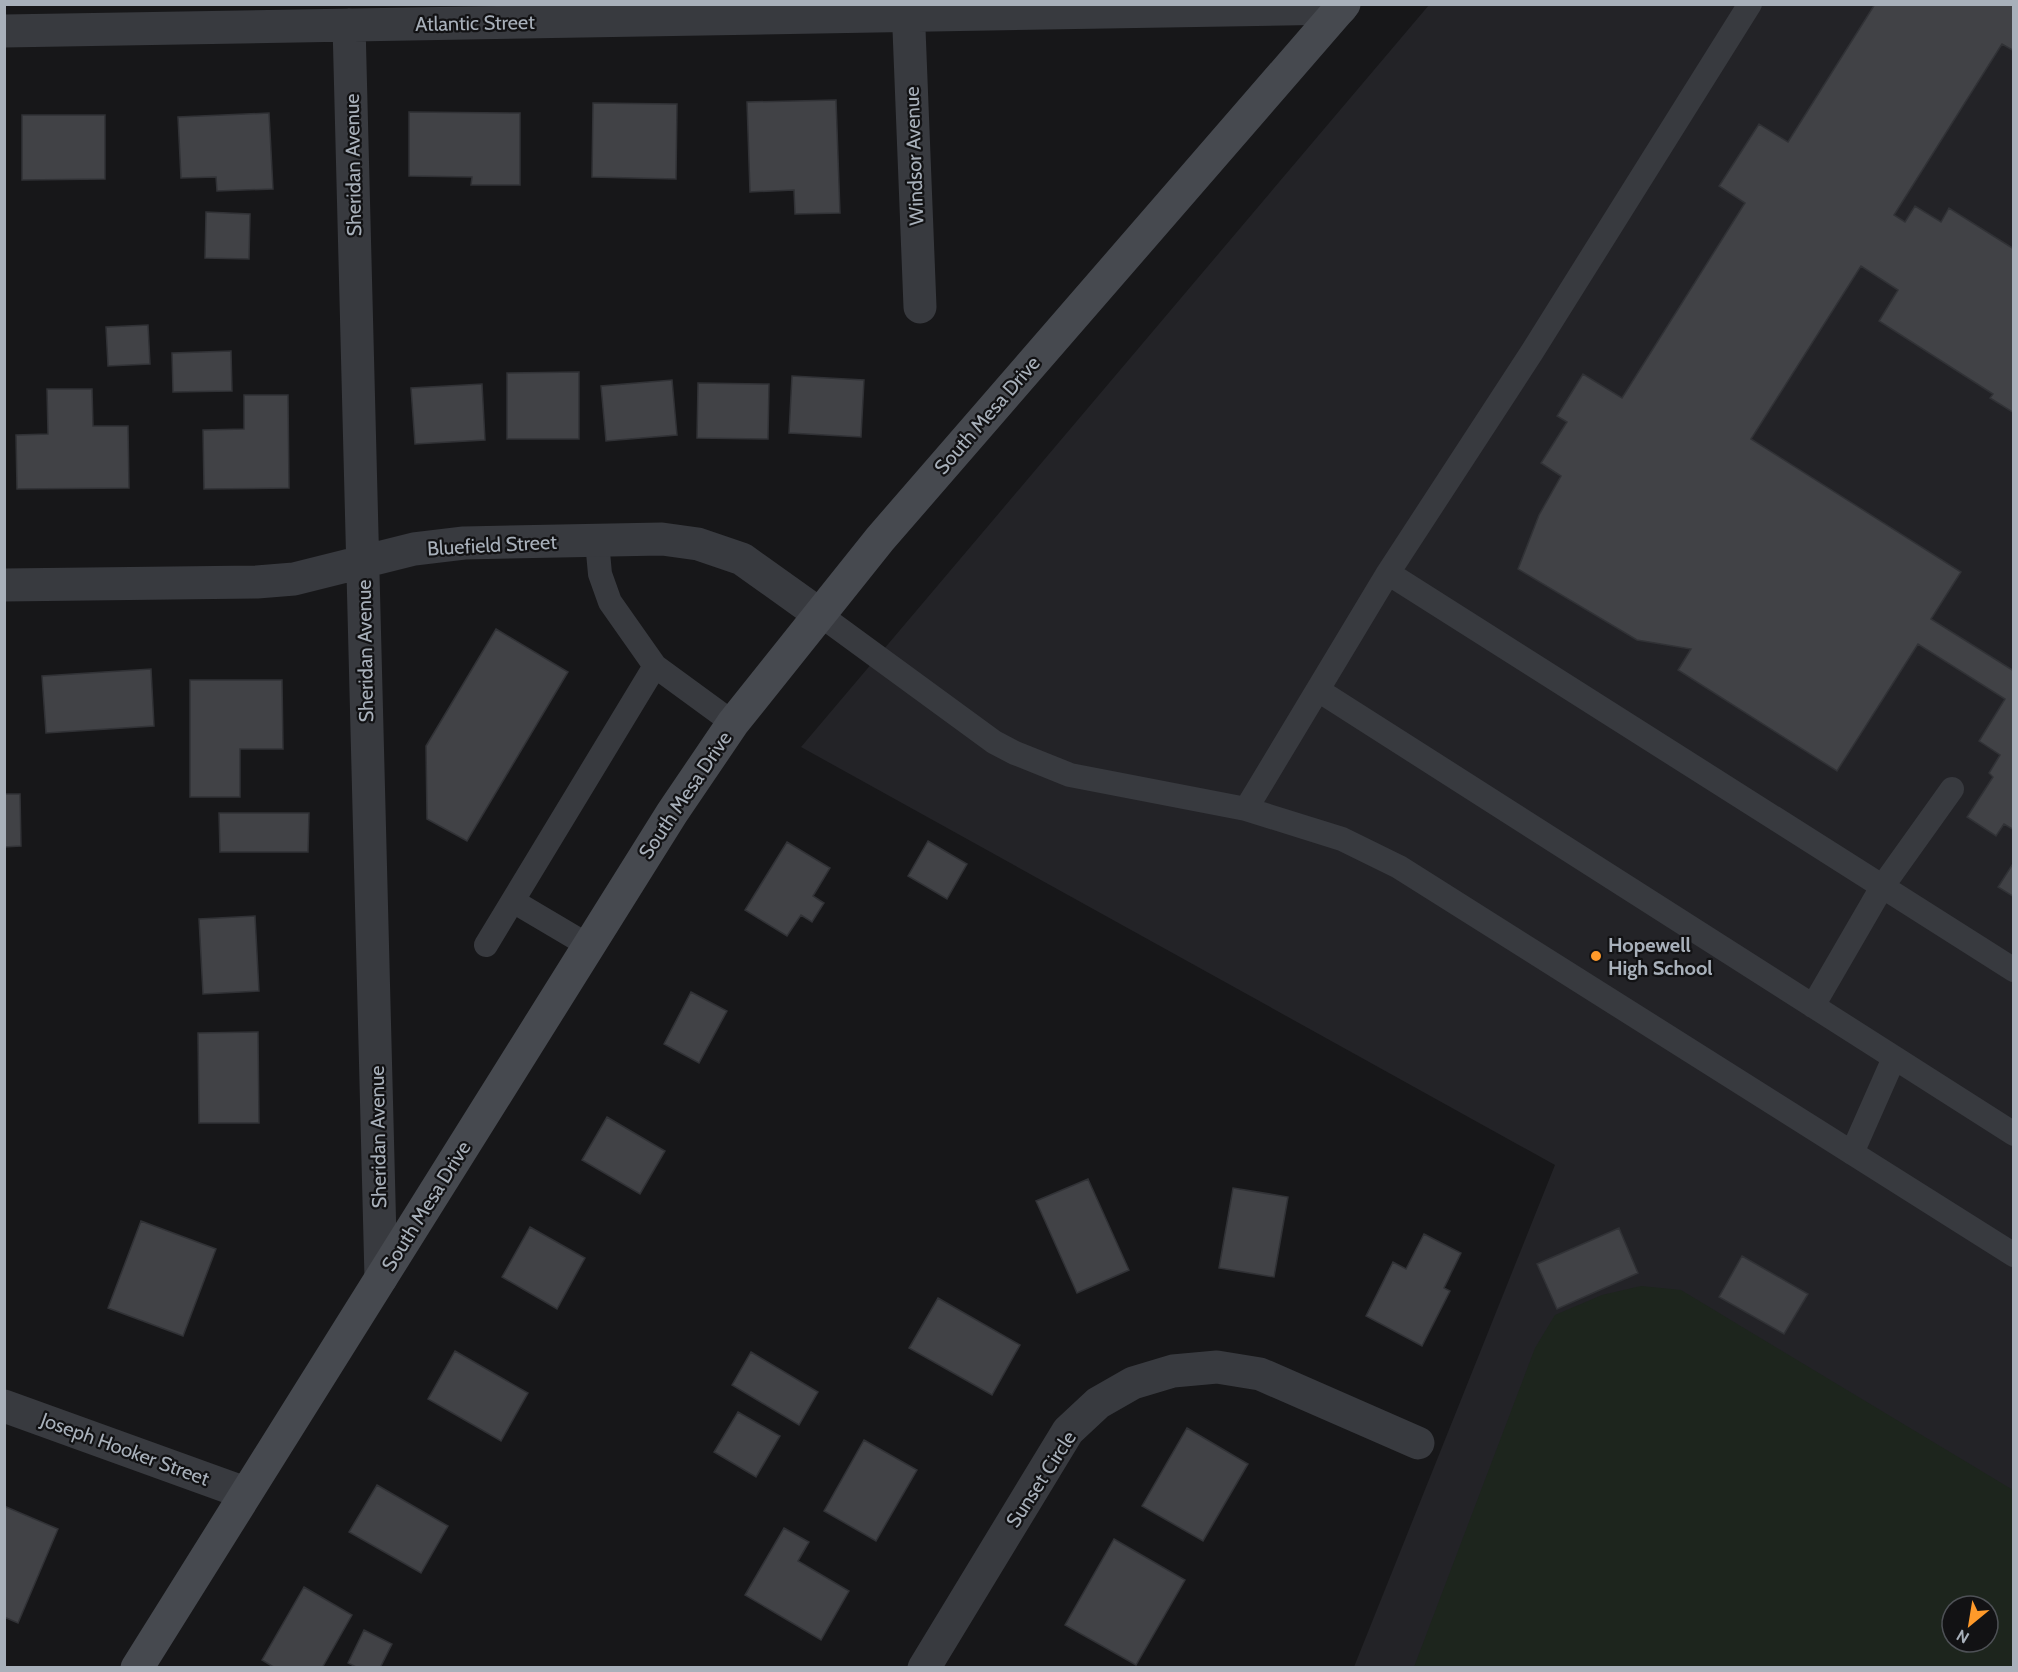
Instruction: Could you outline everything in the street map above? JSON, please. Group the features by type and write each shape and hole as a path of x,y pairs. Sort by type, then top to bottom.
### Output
{"main road":[{"name":"South Mesa Drive","path":"138,1668 245,1493 672,813 733,723 880,539 1343,6"}],"street":[{"name":"Atlantic Street","path":"4,31 349,25 908,10 1343,6"},
{"name":"Windsor Avenue","path":"908,10 920,307"},
{"name":"Sheridan Avenue","path":"349,25 381,1278"},
{"name":"Bluefield Street","path":"4,585 257,582 294,579 414,549 464,543 662,539 698,544 741,559 819,614"},
{"name":"Sunset Circle","path":"924,1668 1068,1431 1098,1403 1133,1383 1173,1371 1217,1367 1260,1374 1418,1443"},
{"name":"Joseph Hooker Street","path":"4,1406 245,1493"}],"lane":[{"path":"1246,809 1388,573 1532,352 1750,4"},
{"path":"597,541 600,574 610,602 655,666 733,723"},
{"path":"1388,573 2013,970"},
{"path":"819,614 994,742 1015,753 1070,775 1246,809 1342,839 1399,867 2013,1255"},
{"path":"486,945 655,666"},
{"path":"1318,690 2013,1134"},
{"path":"1813,1006 1882,887 1952,789"},
{"path":"513,901 589,946"},
{"path":"1852,1153 1894,1058"}],"shaded area":[{"name":"Hopewell High School","path":"1429,5 2013,5 2013,1667 1354,1667 1555,1165 801,747"},
{"path":"1641,1286 1681,1290 2013,1490 2013,1667 1414,1667 1535,1348 1555,1315 1602,1295"}],"building":[{"path":"1875,4 2014,4 2014,51 2002,44 1894,215 1905,222 1915,206 1941,222 1949,208 2014,249 2014,413 1990,398 1993,394 1879,321 1898,290 1861,266 1751,439 1961,572 1931,619 2014,671 2014,830 2004,824 1996,836 1967,817 1993,777 1989,773 2000,755 1979,741 2005,699 1918,644 1837,771 1678,670 1691,649 1637,640 1518,569 1539,515 1561,476 1541,463 1567,422 1557,416 1583,374 1622,398 1745,203 1719,186 1759,124 1788,142"},
{"path":"836,100 840,213 795,214 794,190 750,192 747,102"},
{"path":"593,103 677,104 676,179 592,177"},
{"path":"409,112 520,113 520,185 471,185 472,177 409,176"},
{"path":"269,113 273,189 217,191 216,177 181,178 178,117"},
{"path":"22,115 105,115 105,179 22,180"},
{"path":"206,212 250,214 249,259 205,258"},
{"path":"148,325 150,364 108,366 106,327"},
{"path":"231,351 232,391 173,392 172,353"},
{"path":"579,372 579,439 507,439 507,373"},
{"path":"792,376 864,380 861,437 789,433"},
{"path":"672,380 677,435 606,441 601,386"},
{"path":"698,383 769,384 768,439 697,438"},
{"path":"482,384 485,440 415,444 411,388"},
{"path":"47,389 92,389 93,426 128,426 129,488 17,489 16,435 48,434"},
{"path":"244,395 288,395 289,488 204,489 203,430 244,429"},
{"path":"496,629 568,672 467,841 427,819 426,746"},
{"path":"151,669 154,726 46,733 42,676"},
{"path":"190,680 282,680 283,749 240,749 240,797 190,797"},
{"path":"4,794 20,794 21,846 4,847"},
{"path":"219,813 309,813 308,852 220,852"},
{"path":"928,841 967,864 947,899 908,876"},
{"path":"787,842 830,868 813,896 824,903 812,922 801,915 787,936 745,910"},
{"path":"2014,862 2014,897 1998,887"},
{"path":"255,916 259,991 203,994 199,919"},
{"path":"691,992 727,1011 699,1063 664,1044"},
{"path":"258,1032 259,1123 199,1123 198,1033"},
{"path":"607,1117 665,1151 640,1194 582,1160"},
{"path":"1088,1179 1129,1270 1077,1293 1036,1201"},
{"path":"1233,1188 1288,1197 1274,1277 1219,1268"},
{"path":"141,1221 216,1249 183,1336 108,1308"},
{"path":"530,1227 585,1258 557,1309 502,1277"},
{"path":"1619,1228 1638,1273 1557,1309 1537,1264"},
{"path":"1424,1234 1461,1253 1444,1288 1450,1291 1422,1346 1366,1316 1393,1262 1406,1269"},
{"path":"1742,1256 1808,1294 1784,1334 1719,1297"},
{"path":"938,1298 1020,1345 992,1395 909,1348"},
{"path":"455,1351 528,1393 501,1441 428,1399"},
{"path":"751,1352 818,1392 799,1425 732,1385"},
{"path":"738,1412 780,1436 756,1477 714,1452"},
{"path":"1187,1428 1248,1464 1203,1541 1142,1506"},
{"path":"864,1440 917,1470 876,1541 824,1511"},
{"path":"377,1485 448,1526 421,1573 349,1532"},
{"path":"4,1506 58,1529 18,1623 4,1617"},
{"path":"784,1528 809,1542 798,1561 849,1591 821,1640 745,1595"},
{"path":"1114,1539 1185,1580 1136,1665 1065,1625"},
{"path":"304,1587 352,1615 322,1668 275,1668 262,1660"},
{"path":"364,1630 392,1644 380,1668 358,1668 348,1663"}],"place":[{"name":"Hopewell High School","path":"1596,956"}]}
